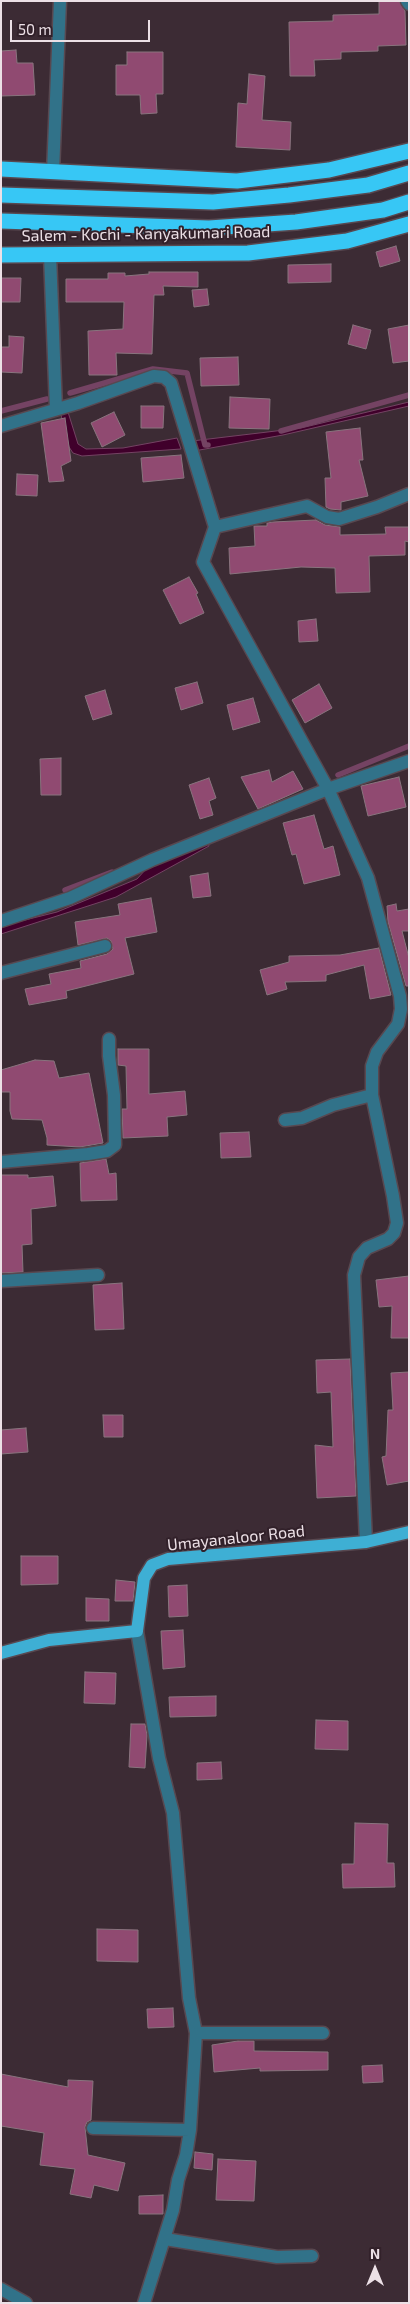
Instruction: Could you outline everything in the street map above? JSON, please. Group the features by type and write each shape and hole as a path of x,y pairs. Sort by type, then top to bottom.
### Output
{"highway":[{"path":"1,169 237,181 329,170 409,150"},
{"path":"1,195 212,202 368,185 409,173"},
{"path":"1,221 209,228 306,220 383,210 409,202"},
{"name":"Salem - Kochi - Kanyakumari Road","path":"1,254 248,253 347,241 409,224"}],"main road":[{"name":"Umayanaloor Road","path":"137,1631 144,1578 152,1565 168,1559 366,1542 409,1532"},
{"path":"1,1653 50,1640 137,1631"}],"street":[{"path":"53,172 60,1"},
{"path":"50,255 56,409"},
{"path":"1,426 154,376 164,377 171,383 215,527 203,562 328,789 368,878 400,996 401,1009 398,1024 377,1052 372,1066 372,1095 397,1223 394,1233 388,1239 367,1248 359,1257 354,1274 366,1542"},
{"path":"215,527 307,506 327,517 339,519 409,494"},
{"path":"1,921 70,898 152,860 328,789 409,761"},
{"path":"1,973 105,946"},
{"path":"1,1162 88,1154 107,1151 115,1145 113,1125 114,1095 108,1056 109,1039"},
{"path":"284,1120 302,1118 333,1105 372,1095"},
{"path":"1,1281 98,1274"},
{"path":"137,1631 159,1758 173,1813 189,1998 196,2033 190,2130 186,2155 165,2239 144,2303"},
{"path":"196,2033 323,2033"},
{"path":"93,2128 190,2130"},
{"path":"165,2239 277,2256 312,2256"},
{"path":"1,2289 26,2303"}],"shaded area":[{"path":"409,402 409,406 283,435 194,451 192,441 301,428"},
{"path":"68,412 78,444 86,449 123,448 177,438 181,449 82,456 73,453 69,447 61,415"},
{"path":"207,839 209,846 116,897 1,934 1,926 57,912 137,879 147,868"}],"building":[{"path":"379,1 399,1 405,11 406,45 378,46 378,51 341,52 341,59 314,60 315,76 290,76 289,22 333,21 333,15 379,14"},
{"path":"16,50 17,63 33,63 35,95 1,96 1,51"},
{"path":"127,52 163,52 163,94 156,94 157,113 141,114 140,95 116,95 116,65 127,65"},
{"path":"249,74 265,76 262,120 291,122 290,150 236,147 238,103 247,104"},
{"path":"396,246 400,261 380,267 376,252"},
{"path":"331,264 331,282 288,283 288,265"},
{"path":"149,272 198,272 198,287 163,286 164,295 154,295 152,354 116,353 117,375 89,375 88,331 123,329 124,302 66,302 66,279 108,279 108,273 125,273 125,276 149,274"},
{"path":"1,278 21,278 20,302 1,302"},
{"path":"207,289 209,305 194,307 192,290"},
{"path":"353,325 371,330 366,349 348,344"},
{"path":"409,325 409,361 393,363 388,329"},
{"path":"9,336 24,337 22,373 1,372 1,347 9,347"},
{"path":"238,357 239,385 201,386 200,358"},
{"path":"230,397 270,399 269,429 229,428"},
{"path":"141,406 164,406 163,428 141,428"},
{"path":"114,412 125,435 102,447 91,423"},
{"path":"65,418 71,461 61,466 64,481 49,482 41,423"},
{"path":"360,428 363,460 359,460 368,496 341,502 341,510 330,509 326,507 325,478 331,478 326,432"},
{"path":"181,455 184,478 143,482 141,458"},
{"path":"17,474 38,475 37,496 16,495"},
{"path":"316,520 325,525 340,527 340,535 386,534 385,527 409,527 409,542 405,541 405,555 369,556 370,592 336,593 335,568 301,567 230,574 229,548 255,546 254,526 267,526 267,523 273,522"},
{"path":"189,577 198,593 196,594 204,613 180,624 163,590"},
{"path":"316,619 318,641 299,642 298,621"},
{"path":"197,682 203,703 181,710 175,688"},
{"path":"319,684 332,708 305,723 292,700"},
{"path":"105,690 112,714 93,720 85,696"},
{"path":"253,698 260,722 233,730 227,705"},
{"path":"61,758 61,795 41,795 40,759"},
{"path":"269,770 272,782 293,771 303,789 258,809 241,777"},
{"path":"399,777 406,807 368,816 361,786"},
{"path":"209,778 216,798 209,801 213,815 200,819 189,785"},
{"path":"314,815 324,849 333,846 340,875 304,884 296,854 292,855 283,823"},
{"path":"208,873 211,896 193,898 190,876"},
{"path":"151,898 157,932 125,938 134,974 66,991 67,998 29,1005 25,989 51,984 49,974 81,968 80,961 107,954 113,949 111,941 107,938 78,945 75,922 120,915 118,904"},
{"path":"396,904 397,911 409,909 409,931 402,931 409,958 409,986 406,986 388,922 387,906"},
{"path":"379,948 391,995 370,999 364,965 326,975 326,981 285,982 287,989 267,995 260,970 289,962 289,956 340,955"},
{"path":"118,1049 149,1049 149,1094 185,1091 187,1115 167,1117 168,1136 123,1138 122,1109 127,1109 126,1066 118,1065"},
{"path":"35,1060 54,1061 59,1078 89,1073 103,1143 80,1147 47,1145 42,1120 12,1119 10,1092 1,1092 1,1070"},
{"path":"249,1132 251,1157 221,1158 220,1133"},
{"path":"106,1159 109,1174 116,1173 117,1200 81,1201 80,1163"},
{"path":"1,1175 28,1175 28,1178 53,1176 56,1206 31,1209 32,1244 22,1245 23,1272 1,1273"},
{"path":"409,1276 409,1338 391,1338 392,1306 379,1307 376,1280"},
{"path":"122,1283 124,1329 95,1330 93,1285"},
{"path":"350,1359 356,1496 317,1498 315,1445 333,1447 331,1392 317,1393 316,1360"},
{"path":"409,1372 409,1481 387,1485 382,1457 386,1456 388,1410 393,1410 391,1373"},
{"path":"103,1415 123,1415 123,1437 104,1437"},
{"path":"26,1428 28,1452 1,1454 1,1430"},
{"path":"21,1556 58,1556 58,1584 21,1585"},
{"path":"116,1580 135,1582 133,1601 115,1601"},
{"path":"187,1585 188,1616 169,1617 168,1586"},
{"path":"86,1598 109,1599 109,1621 86,1621"},
{"path":"183,1630 185,1667 163,1669 161,1631"},
{"path":"85,1672 116,1673 115,1704 84,1703"},
{"path":"216,1696 216,1716 170,1717 169,1697"},
{"path":"316,1720 348,1721 348,1750 315,1749"},
{"path":"131,1724 145,1724 147,1735 145,1768 129,1767"},
{"path":"221,1762 222,1779 197,1780 197,1763"},
{"path":"355,1823 388,1824 387,1863 394,1863 395,1887 343,1888 342,1864 354,1864"},
{"path":"97,1929 138,1930 138,1962 97,1961"},
{"path":"173,2008 174,2027 148,2028 147,2009"},
{"path":"238,2041 254,2041 254,2051 328,2052 328,2070 260,2071 260,2068 214,2072 212,2045"},
{"path":"382,2065 383,2082 363,2083 362,2066"},
{"path":"1,2074 68,2087 68,2080 93,2081 91,2120 87,2122 85,2127 88,2155 125,2163 118,2191 94,2185 91,2198 70,2194 75,2169 40,2165 44,2133 1,2126"},
{"path":"195,2152 213,2154 212,2170 194,2168"},
{"path":"218,2159 256,2161 254,2201 216,2200"},
{"path":"163,2195 163,2214 139,2214 139,2196"}],"waterway":[{"path":"70,393 153,369 187,373 205,445 208,445"},
{"path":"281,431 409,395"},
{"path":"1,411 47,399"},
{"path":"338,775 409,746"},
{"path":"65,890 112,872"}]}
